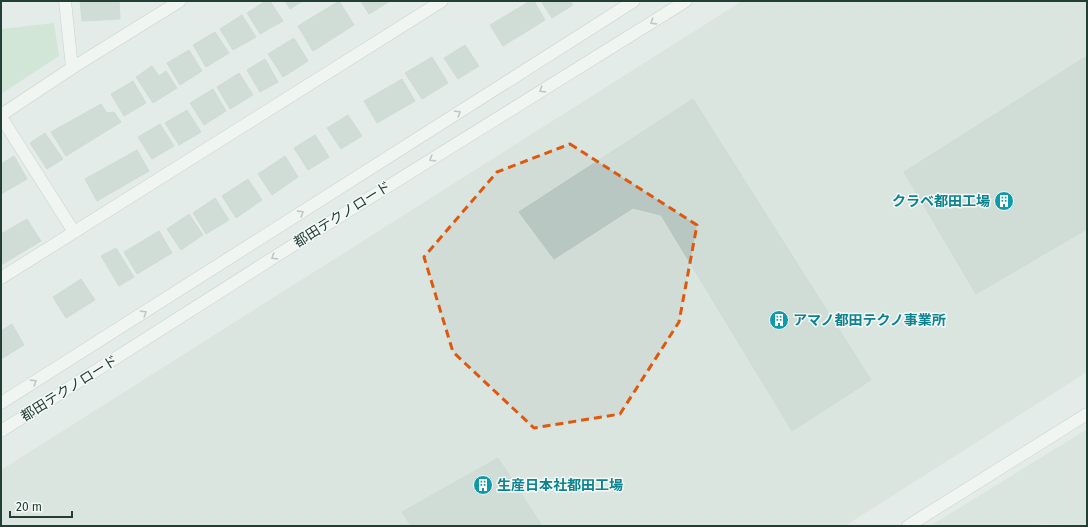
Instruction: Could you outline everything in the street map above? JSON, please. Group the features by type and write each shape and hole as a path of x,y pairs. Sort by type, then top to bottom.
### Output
{"street":[{"path":"65,1 72,68"},
{"path":"74,232 1,116 72,68 180,1"},
{"path":"1,278 442,1"},
{"name":"都田テクノロード","path":"1,403 634,1"},
{"name":"都田テクノロード","path":"1,431 284,251 686,1"},
{"path":"908,526 1087,414"}],"highlighted area":[{"path":"570,144 697,225 679,322 620,414 534,428 453,352 424,257 497,172"}],"shaded area":[{"path":"742,1 1087,1 1087,372 845,526 1,526 1,470"},
{"path":"1087,429 1087,525 1040,524 1037,526 930,526"}],"green space":[{"path":"54,23 59,56 1,94 1,29"}],"building":[{"path":"80,1 119,1 120,19 82,21"},
{"path":"266,1 270,1 283,21 260,34 247,13"},
{"path":"285,1 303,1 290,9"},
{"path":"339,1 354,25 313,51 298,26"},
{"path":"361,1 390,1 369,14"},
{"path":"530,1 534,1 545,20 503,46 490,25"},
{"path":"541,1 570,1 573,5 552,18"},
{"path":"242,15 256,37 233,50 220,29"},
{"path":"215,32 229,53 206,67 193,45"},
{"path":"294,38 308,61 283,77 268,54"},
{"path":"465,45 479,66 458,79 444,58"},
{"path":"189,50 202,71 180,85 167,63"},
{"name":"クラベ都田工場","path":"1087,56 1087,229 976,294 904,172"},
{"path":"432,57 448,83 422,99 405,73"},
{"path":"265,59 278,82 260,92 247,70"},
{"path":"152,66 159,76 166,71 177,88 153,103 136,77"},
{"path":"239,73 253,95 230,109 217,87"},
{"path":"402,79 415,101 377,123 364,101"},
{"path":"133,81 146,103 124,116 111,94"},
{"path":"213,89 226,111 204,125 190,103"},
{"name":"アマノ都田テクノ事業所","path":"693,99 871,380 792,431 661,215 633,208 554,259 519,212"},
{"path":"101,104 107,113 114,112 121,122 66,156 51,132"},
{"path":"187,110 201,132 179,145 165,123"},
{"path":"348,115 362,136 341,149 327,128"},
{"path":"160,124 174,146 152,159 138,137"},
{"path":"45,133 63,159 47,169 30,143"},
{"path":"315,135 329,157 308,170 294,148"},
{"path":"137,150 149,171 97,201 85,179"},
{"path":"14,156 27,179 1,194 1,164"},
{"path":"285,156 298,177 272,195 258,174"},
{"path":"248,179 262,200 236,218 222,196"},
{"path":"215,198 229,220 206,234 193,213"},
{"path":"189,214 203,235 181,250 167,229"},
{"path":"27,219 41,241 1,265 1,234"},
{"path":"159,231 172,253 137,274 124,252"},
{"path":"116,248 134,277 119,286 101,256"},
{"path":"81,279 95,300 66,318 53,297"},
{"path":"12,324 24,345 1,359 1,331"},
{"name":"生産日本社都田工場","path":"498,458 542,526 411,526 402,512"}],"place":[{"name":"クラベ都田工場","path":"1004,201"},
{"name":"アマノ都田テクノ事業所","path":"779,320"},
{"name":"生産日本社都田工場","path":"483,485"}]}
